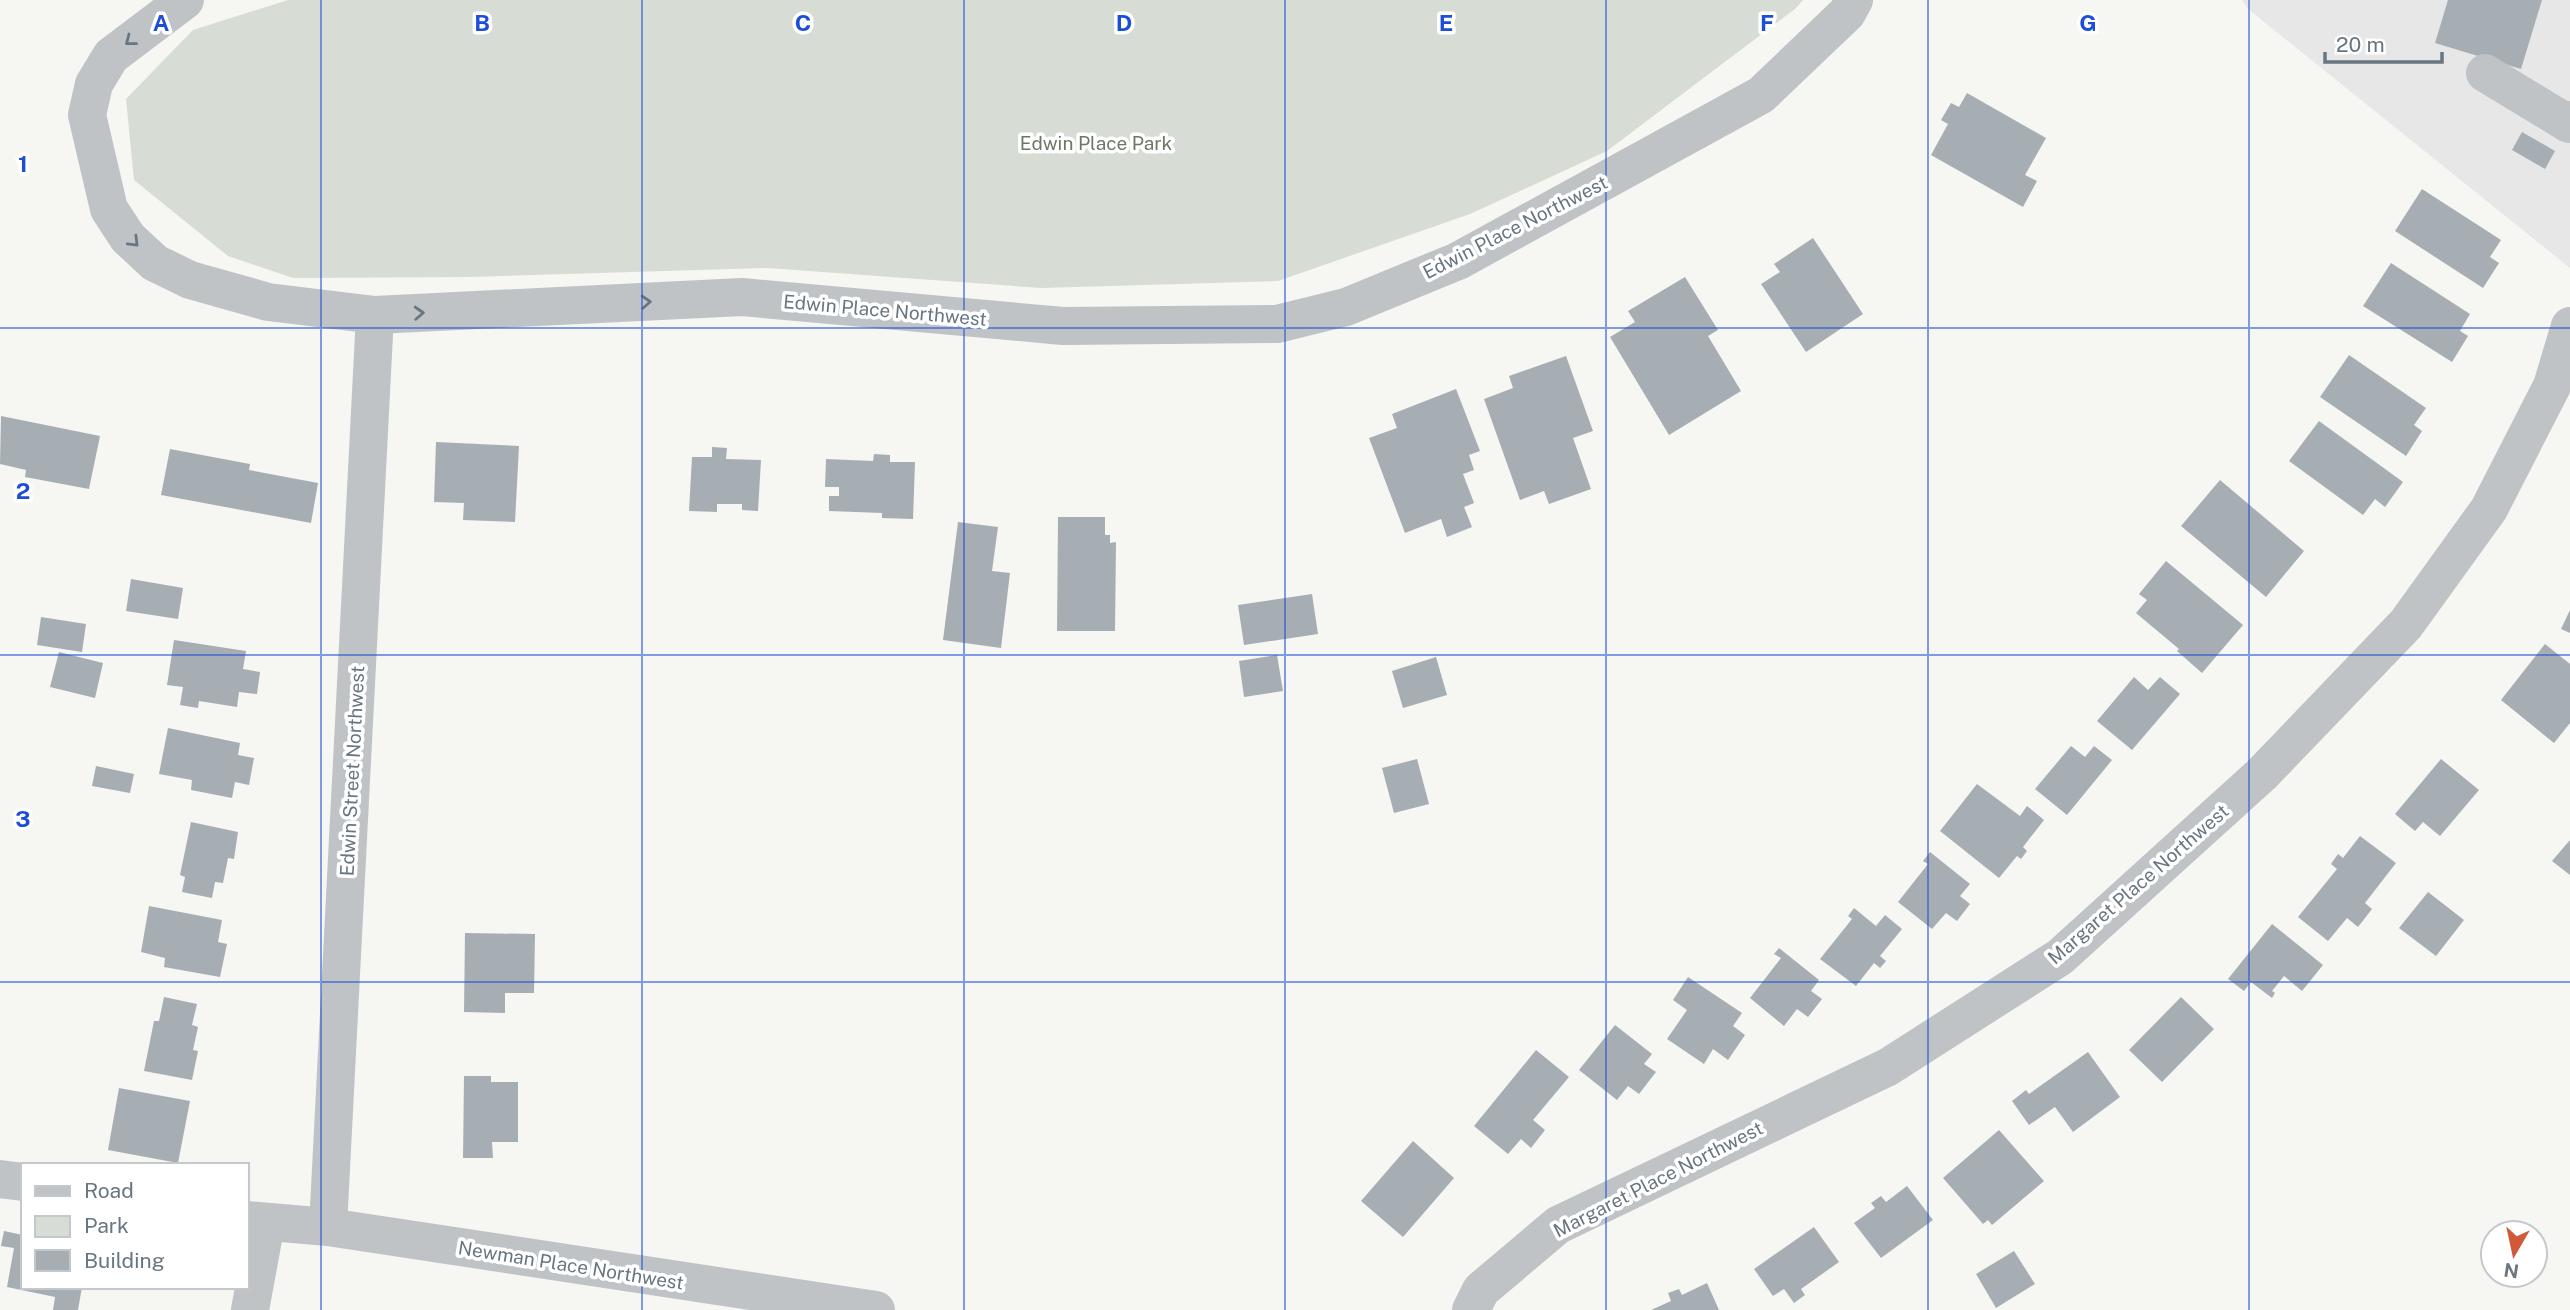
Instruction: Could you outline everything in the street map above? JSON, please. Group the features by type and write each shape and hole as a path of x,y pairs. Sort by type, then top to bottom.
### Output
{"street":[{"name":"Edwin Place Northwest","path":"185,0 111,56 94,84 87,115 109,209 128,238 155,262 190,280 268,302 376,315 742,297 1063,326 1277,324 1346,307 1458,261 1761,95 1847,13 1854,0"},
{"path":"2485,73 2569,124 2570,120"},
{"name":"Edwin Street Northwest","path":"328,1227 376,315"},
{"name":"Margaret Place Northwest","path":"1471,1310 1481,1290 1558,1225 1888,1067 2060,957 2262,774 2406,624 2489,509 2552,386 2570,326"},
{"path":"0,1179 21,1182"},
{"path":"250,1310 257,1221"},
{"name":"Newman Place Northwest","path":"257,1221 328,1227 876,1310"}],"shaded area":[{"path":"2242,0 2570,0 2570,268 2248,9"}],"green space":[{"name":"Edwin Place Park","path":"288,0 1803,0 1795,9 1607,151 1470,214 1278,281 1041,288 768,268 468,277 293,278 228,256 134,180 126,99 193,30"}],"building":[{"path":"2448,0 2542,0 2521,69 2435,43"},
{"path":"1967,93 2046,138 2025,175 2037,181 2023,207 1931,155 1948,124 1941,120 1951,103 1959,107"},
{"path":"2522,132 2555,151 2545,169 2512,150"},
{"path":"2422,189 2501,240 2490,257 2499,263 2483,288 2395,231"},
{"path":"1813,238 1863,314 1806,352 1761,284 1780,272 1774,264"},
{"path":"2391,263 2470,314 2460,331 2468,336 2452,362 2363,306"},
{"path":"1685,277 1718,330 1708,336 1741,391 1669,435 1610,337 1635,322 1628,311"},
{"path":"2349,355 2426,408 2414,425 2422,431 2406,456 2320,397"},
{"path":"1566,356 1593,431 1573,438 1591,489 1549,504 1544,491 1520,500 1484,399 1513,388 1509,376"},
{"path":"1456,389 1480,451 1469,455 1474,470 1463,474 1474,503 1464,507 1472,527 1447,537 1441,519 1405,533 1369,438 1397,428 1392,414"},
{"path":"1,416 100,436 89,489 25,477 26,470 0,464"},
{"path":"2319,421 2403,482 2385,507 2375,499 2363,515 2289,461"},
{"path":"436,442 519,446 515,522 463,520 464,503 434,502"},
{"path":"712,447 727,448 726,459 761,460 758,511 742,510 742,504 717,504 717,512 689,511 692,457 712,457"},
{"path":"170,449 250,464 249,470 318,483 311,523 161,495"},
{"path":"874,454 890,455 890,462 915,462 913,519 882,518 882,513 829,511 829,496 839,496 839,487 825,487 826,459 873,461"},
{"path":"2220,480 2304,551 2266,597 2181,526"},
{"path":"1058,517 1105,517 1105,535 1110,535 1110,543 1116,542 1115,631 1057,631"},
{"path":"958,522 998,527 992,571 1010,573 1001,648 943,640"},
{"path":"2166,561 2243,625 2202,673 2177,651 2179,649 2136,613 2147,600 2139,594"},
{"path":"131,579 183,588 178,619 126,611"},
{"path":"1312,594 1318,634 1244,645 1238,605"},
{"path":"2570,610 2570,633 2561,629"},
{"path":"41,617 86,624 82,652 37,645"},
{"path":"174,640 246,651 243,669 260,672 257,694 239,692 237,707 199,701 198,708 180,705 183,687 167,685"},
{"path":"2545,644 2570,664 2570,723 2554,743 2501,700"},
{"path":"59,652 103,663 95,698 50,687"},
{"path":"1277,655 1283,691 1244,697 1239,661"},
{"path":"1436,657 1447,695 1403,708 1392,671"},
{"path":"2134,677 2148,690 2160,677 2180,694 2132,750 2097,721"},
{"path":"168,728 240,743 238,755 254,758 249,785 235,782 232,798 191,790 192,780 159,774"},
{"path":"2071,746 2085,757 2094,746 2112,760 2067,815 2035,789"},
{"path":"1417,759 1429,804 1394,813 1382,768"},
{"path":"2441,759 2479,790 2440,836 2423,822 2415,831 2395,814"},
{"path":"96,766 134,774 130,793 92,786"},
{"path":"1977,784 2020,816 2027,806 2044,820 2023,847 2027,851 2021,859 2017,856 1999,878 1940,831"},
{"path":"191,822 238,832 234,859 228,858 223,883 215,882 212,898 182,892 185,877 180,875"},
{"path":"2360,836 2396,863 2365,903 2372,909 2358,927 2347,918 2328,941 2298,917 2337,869 2331,864 2338,854 2343,858"},
{"path":"2570,840 2570,875 2552,861"},
{"path":"1930,852 1970,884 1960,896 1970,904 1957,921 1946,913 1932,929 1898,902 1928,864 1923,861"},
{"path":"2428,892 2464,920 2436,956 2399,928"},
{"path":"149,906 222,920 218,942 227,944 220,977 164,967 165,958 141,952"},
{"path":"1854,908 1876,926 1885,915 1902,929 1880,956 1886,961 1880,968 1874,963 1856,986 1820,959 1852,919 1848,916"},
{"path":"2272,924 2323,965 2302,991 2284,976 2272,991 2275,993 2272,998 2251,982 2244,991 2228,979"},
{"path":"465,933 535,934 534,993 505,993 505,1013 464,1012"},
{"path":"1779,948 1819,980 1811,991 1822,999 1808,1017 1797,1009 1784,1026 1750,998 1781,958 1774,954"},
{"path":"1688,977 1742,1013 1733,1026 1745,1035 1728,1060 1713,1049 1704,1064 1667,1039 1687,1010 1673,1000"},
{"path":"164,997 197,1004 192,1025 198,1027 193,1050 198,1051 192,1080 144,1071 154,1021 159,1021"},
{"path":"2181,997 2214,1029 2162,1082 2129,1050"},
{"path":"1615,1025 1652,1054 1644,1064 1656,1072 1639,1094 1628,1086 1617,1100 1579,1070"},
{"path":"1536,1050 1569,1077 1533,1120 1545,1130 1531,1148 1521,1139 1508,1154 1474,1126"},
{"path":"2088,1052 2120,1097 2073,1132 2055,1107 2029,1125 2012,1101 2026,1090 2029,1094"},
{"path":"464,1076 491,1076 491,1082 518,1082 518,1142 492,1142 493,1158 463,1158"},
{"path":"119,1088 190,1101 178,1163 108,1150"},
{"path":"1999,1130 2044,1181 1992,1225 1988,1220 1983,1224 1943,1178"},
{"path":"1413,1141 1454,1178 1403,1237 1361,1201"},
{"path":"1907,1186 1933,1220 1881,1258 1854,1223 1875,1208 1871,1203 1881,1196 1886,1202"},
{"path":"1814,1227 1839,1262 1801,1289 1805,1295 1794,1303 1784,1289 1773,1296 1754,1269"},
{"path":"4,1231 21,1235 21,1289 82,1289 78,1310 53,1310 55,1297 7,1287 14,1248 1,1246"},
{"path":"2014,1251 2035,1284 1996,1308 1976,1274"},
{"path":"1707,1283 1719,1310 1651,1310 1671,1301 1668,1293 1679,1289 1682,1295"}]}
